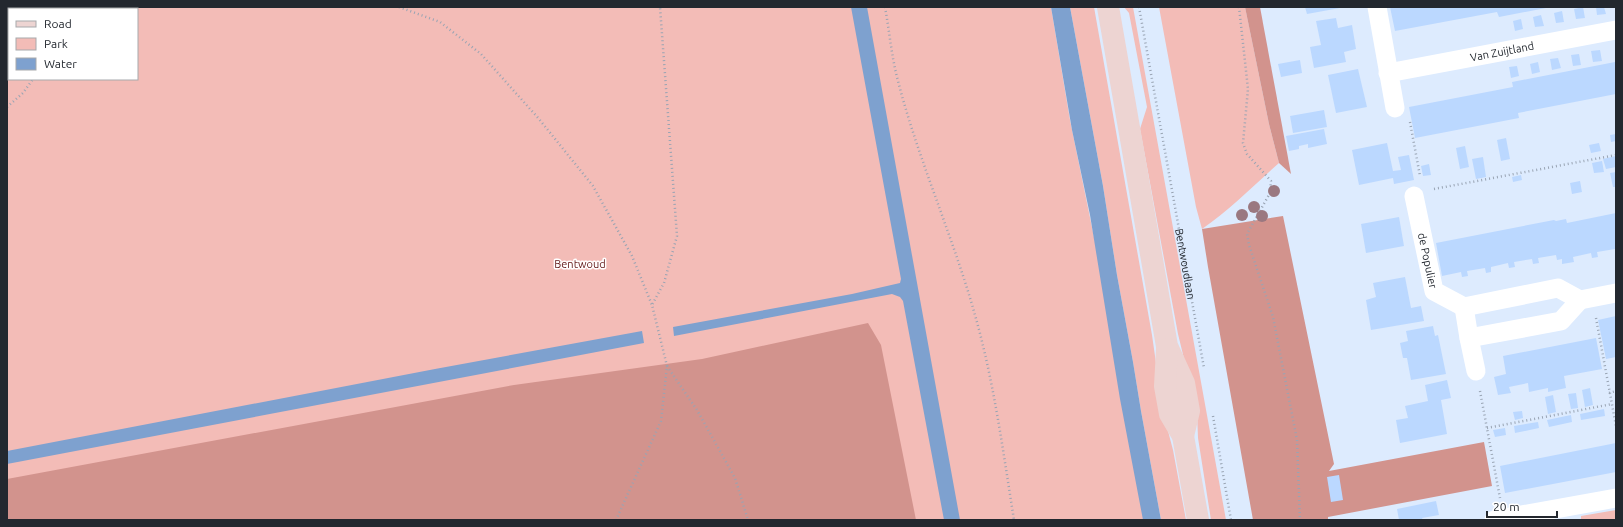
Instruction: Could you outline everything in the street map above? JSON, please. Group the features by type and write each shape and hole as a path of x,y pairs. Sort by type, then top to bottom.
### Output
{"main road":[{"path":"1108,7 1167,346 1165,386 1170,414 1183,436 1198,520"}],"street":[{"path":"1377,7 1394,108"},
{"name":"Van Zuijtland","path":"1388,73 1616,30"},
{"name":"de Populier","path":"1421,189 1434,291 1464,307"},
{"path":"1476,371 1464,307 1558,288 1586,299"},
{"path":"1469,338 1561,321 1586,299 1616,293"},
{"path":"1499,519 1616,498"}],"path":[{"path":"399,7 440,22 480,54 539,119 592,186 632,256 652,305 667,366 661,421 616,520"},
{"path":"652,305 664,283 677,236 660,7"},
{"path":"885,7 896,72 907,110 920,154 975,315 992,385 1014,520"},
{"name":"Bentwoudlaan","path":"1139,7 1205,372"},
{"path":"1239,7 1248,89 1243,142 1247,154 1271,181 1270,193 1247,234 1249,245 1273,317 1297,440 1300,520"},
{"path":"7,107 23,93 33,80"},
{"path":"1394,108 1408,112 1421,189 1616,155"},
{"path":"1586,299 1616,426"},
{"path":"667,366 697,410 735,478 748,520"},
{"path":"1476,371 1487,428 1499,519"},
{"path":"1609,393 1616,391"},
{"path":"1487,428 1612,404"},
{"path":"1212,411 1231,520"}],"green space":[{"name":"Bentwoud","path":"7,7 1051,7 1070,120 1152,520 7,520"},
{"path":"1070,7 1094,7 1152,335 1163,412 1173,450 1186,520 1161,520 1117,275 1103,186"},
{"path":"1124,7 1133,7 1226,520 1211,520 1198,438 1197,412 1178,334 1140,129 1147,107 1129,13"},
{"path":"1159,7 1245,7 1269,124 1279,163 1232,206 1202,229 1196,207"},
{"path":"1616,510 1616,520 1581,520 1581,516"}],"shaded area":[{"path":"1245,7 1260,7 1291,174 1279,163 1269,124"},
{"path":"1283,216 1334,464 1329,471 1484,442 1492,486 1328,517 1328,520 1253,520 1202,229"},
{"path":"868,323 881,345 916,520 7,520 7,479 514,385 702,359"}],"water":[{"path":"851,7 867,7 960,520 944,520 903,301 900,297 892,294 674,336 673,327 852,294 900,283 901,279"},
{"path":"1051,7 1070,7 1103,186 1117,275 1161,520 1143,520 1120,399 1090,215 1072,130"},
{"path":"642,331 644,343 7,464 7,451"}],"building":[{"path":"1305,7 1340,7 1340,8 1307,14"},
{"path":"1390,7 1546,8 1499,17 1497,12 1395,31"},
{"path":"1583,7 1585,18 1576,19 1574,9"},
{"path":"1596,7 1604,7 1606,14 1597,15"},
{"path":"1562,11 1564,22 1556,23 1554,13"},
{"path":"1541,15 1544,26 1535,27 1533,17"},
{"path":"1336,18 1338,28 1352,25 1356,49 1344,52 1346,62 1314,68 1310,47 1321,45 1316,21"},
{"path":"1521,19 1523,29 1515,31 1513,21"},
{"path":"1600,50 1602,61 1593,62 1591,51"},
{"path":"1579,54 1581,65 1573,66 1571,55"},
{"path":"1558,58 1561,68 1552,70 1550,59"},
{"path":"1300,60 1302,73 1281,77 1278,64"},
{"path":"1538,62 1540,72 1532,74 1530,64"},
{"path":"1615,62 1616,94 1518,113 1519,118 1415,138 1409,107 1513,87 1512,82"},
{"path":"1517,66 1519,76 1511,78 1509,67"},
{"path":"1358,69 1367,107 1336,113 1328,75"},
{"path":"1324,110 1327,127 1293,133 1290,116"},
{"path":"1324,129 1327,144 1308,148 1308,144 1299,146 1299,149 1289,151 1286,136"},
{"path":"1616,134 1616,141 1611,142 1610,135"},
{"path":"1506,138 1510,159 1501,161 1497,140"},
{"path":"1387,143 1393,171 1401,170 1398,157 1409,155 1414,180 1394,184 1393,178 1359,185 1352,150"},
{"path":"1599,143 1601,151 1591,153 1589,145"},
{"path":"1465,146 1469,167 1460,169 1456,148"},
{"path":"1616,156 1616,167 1606,169 1603,159"},
{"path":"1483,157 1486,177 1476,179 1472,159"},
{"path":"1602,161 1604,172 1594,173 1592,163"},
{"path":"1429,164 1431,175 1423,176 1421,166"},
{"path":"1616,172 1616,187 1613,187 1610,173"},
{"path":"1521,175 1522,180 1513,182 1512,177"},
{"path":"1580,181 1582,192 1572,194 1570,183"},
{"path":"1616,213 1616,252 1615,249 1597,252 1598,257 1592,258 1591,253 1573,257 1574,262 1562,264 1562,259 1557,260 1556,255 1538,258 1539,263 1533,264 1532,259 1514,262 1515,267 1509,268 1508,263 1491,267 1491,272 1486,273 1485,268 1467,271 1468,276 1462,277 1461,272 1442,276 1436,243 1554,220 1566,219 1567,223"},
{"path":"1399,217 1404,246 1366,253 1361,224"},
{"path":"1405,277 1411,308 1421,306 1424,321 1371,330 1366,300 1376,297 1373,283"},
{"path":"1616,316 1616,357 1606,359 1598,320"},
{"path":"1433,326 1435,336 1438,335 1446,374 1411,380 1407,358 1403,358 1400,343 1408,341 1406,331"},
{"path":"1596,338 1602,369 1564,376 1566,388 1548,392 1548,388 1529,392 1528,383 1509,387 1511,393 1498,395 1494,377 1506,374 1503,356"},
{"path":"1447,380 1451,398 1441,400 1447,434 1400,443 1396,420 1408,418 1405,406 1428,401 1425,385"},
{"path":"1590,388 1593,405 1585,407 1582,390"},
{"path":"1576,393 1578,408 1571,409 1568,394"},
{"path":"1553,395 1556,412 1548,414 1545,397"},
{"path":"1604,409 1605,416 1581,420 1580,414"},
{"path":"1522,411 1523,418 1515,420 1513,412"},
{"path":"1571,415 1572,422 1549,427 1547,420"},
{"path":"1538,422 1539,428 1515,433 1514,426"},
{"path":"1505,428 1506,435 1495,437 1493,430"},
{"path":"1616,443 1616,472 1505,493 1500,466"},
{"path":"1339,475 1343,500 1331,502 1327,477"},
{"path":"1436,501 1439,515 1422,518 1423,520 1399,520 1397,509"}]}
